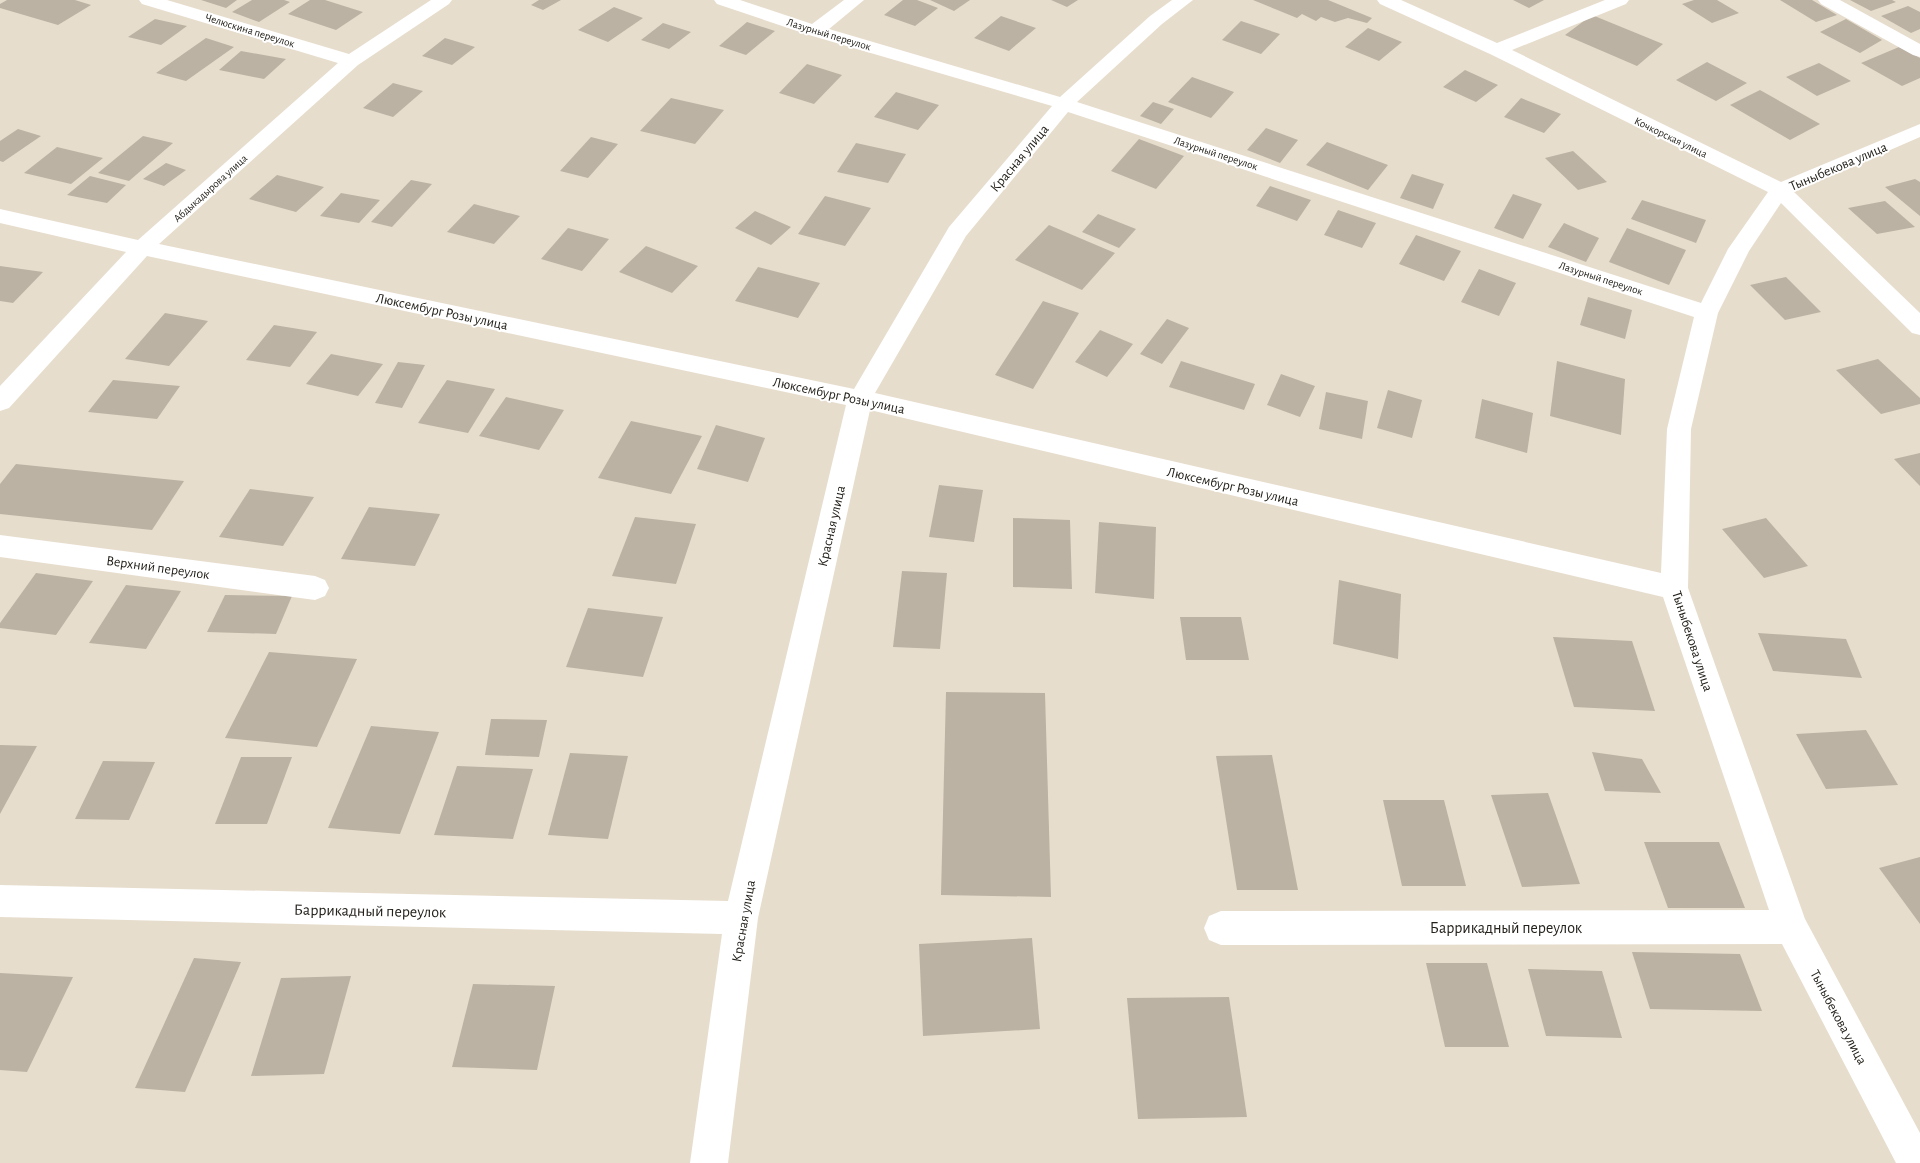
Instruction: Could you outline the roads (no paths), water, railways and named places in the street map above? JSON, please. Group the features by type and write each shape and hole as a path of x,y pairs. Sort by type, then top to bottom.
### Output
{"street":[{"name":"Челюскина переулок","path":"148,0 351,61"},
{"name":"Абдыкадырова улица","path":"0,402 142,248 351,61 443,0"},
{"name":"Лазурный переулок","path":"723,0 814,31 1064,104 1707,313"},
{"path":"814,31 855,0"},
{"name":"Красная улица","path":"709,1163 741,918 860,399 957,232 1064,104 1156,20 1184,0"},
{"name":"Кочкорская улица","path":"1386,0 1497,50 1780,190 1920,327"},
{"path":"1497,50 1620,0"},
{"path":"1827,0 1920,51"},
{"name":"Тыныбекова улица","path":"1916,1163 1791,927 1674,588 1678,429 1707,313 1739,249 1780,190 1920,130"},
{"name":"Люксембург Розы улица","path":"0,216 142,248 860,399 1674,588"},
{"name":"Верхний переулок","path":"0,546 316,588"},
{"name":"Баррикадный переулок","path":"0,901 741,918"},
{"name":"Баррикадный переулок","path":"1221,928 1791,927"}]}
